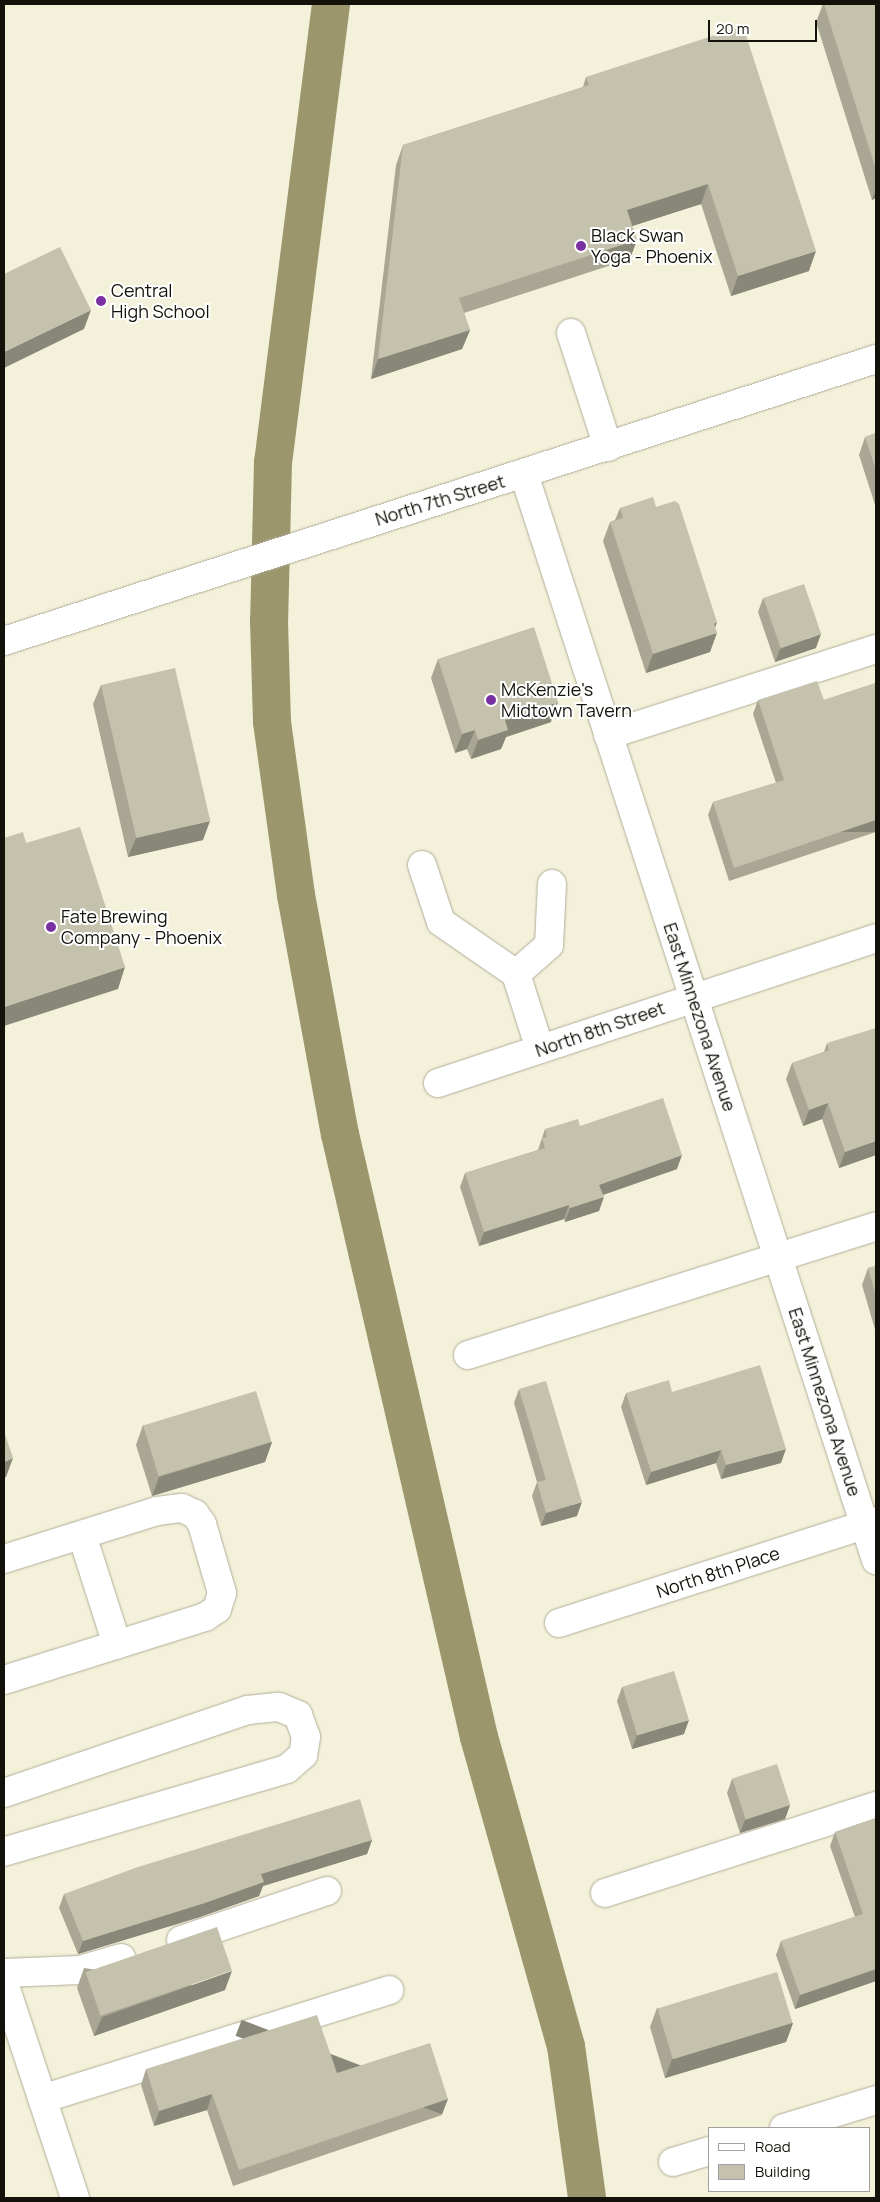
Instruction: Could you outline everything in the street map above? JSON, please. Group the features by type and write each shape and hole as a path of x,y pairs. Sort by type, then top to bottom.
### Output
{"street":[{"path":"571,333 608,447"},
{"name":"North 7th Street","path":"4,641 298,544 524,474 876,359"},
{"name":"East Minnezona Avenue","path":"524,474 778,1258 870,1523 876,1560"},
{"path":"608,735 876,649"},
{"path":"422,865 441,922 516,974 540,1049"},
{"path":"516,974 549,945 552,884"},
{"name":"North 8th Street","path":"438,1083 693,997 876,938"},
{"path":"468,1355 876,1226"},
{"path":"4,1559 157,1511 182,1508 195,1514 202,1524 222,1593 217,1609 205,1617 4,1680"},
{"name":"North 8th Place","path":"559,1623 870,1523"},
{"path":"82,1535 117,1645"},
{"path":"4,1794 248,1710 279,1707 298,1715 306,1737 303,1755 287,1769 4,1852"},
{"path":"604,1893 876,1806"},
{"path":"4,1973 80,1970 152,1950 328,1891"},
{"path":"4,1983 75,2198"},
{"path":"42,2100 389,1990"},
{"path":"787,2127 876,2100"},
{"path":"673,2162 708,2151"}],"building":[{"path":"824,4 876,4 876,170"},
{"path":"743,26 816,251 738,276 708,184 627,210 637,240 459,298 470,330 378,359 403,145 589,85 586,77"},
{"path":"60,247 91,310 4,352 4,274"},
{"path":"876,433 876,470 865,437"},
{"path":"653,497 656,507 675,501 679,504 717,622 714,623 717,633 653,654 610,522 623,518 620,508"},
{"path":"804,584 821,634 781,648 763,598"},
{"name":"McKenzie's Midtown Tavern","path":"534,627 558,702 505,720 508,730 478,740 475,730 462,734 438,659"},
{"path":"175,668 210,821 136,838 101,685"},
{"path":"817,681 824,700 876,683 876,820 734,868 713,802 784,780 758,700"},
{"name":"Fate Brewing Company - Phoenix","path":"80,827 125,967 4,1007 4,838 23,832 26,843"},
{"path":"876,1028 876,1141 845,1152 828,1103 809,1110 792,1063 829,1050 827,1043"},
{"path":"663,1098 682,1155 599,1185 604,1197 570,1208 569,1205 484,1232 465,1173 545,1148 542,1138 547,1137 545,1129 578,1119 580,1126"},
{"path":"876,1266 876,1296 868,1268"},
{"path":"760,1365 786,1449 726,1465 721,1450 651,1472 626,1393 669,1380 672,1392"},
{"path":"546,1381 582,1502 546,1513 537,1482 546,1480 519,1389"},
{"path":"256,1391 271,1442 159,1476 143,1425"},
{"path":"4,1431 13,1458 4,1462"},
{"path":"674,1671 689,1720 637,1736 622,1687"},
{"path":"777,1764 790,1805 746,1819 732,1779"},
{"path":"360,1799 372,1840 261,1874 264,1882 205,1903 83,1941 64,1894 138,1867"},
{"path":"876,1818 876,1969 800,1995 781,1941 863,1914 835,1832"},
{"path":"217,1927 232,1970 101,2016 86,1972"},
{"path":"777,1972 792,2023 673,2059 657,2009"},
{"path":"317,2015 337,2073 430,2043 448,2099 239,2170 212,2094 159,2111 146,2069"}],"waterway":[{"path":"331,4 273,462 269,621 272,722 296,895 340,1134 479,1737 566,2046 587,2198"}],"place":[{"name":"Black Swan Yoga - Phoenix","path":"581,246"},
{"name":"Central High School","path":"101,301"},
{"name":"McKenzie's Midtown Tavern","path":"491,700"},
{"name":"Fate Brewing Company - Phoenix","path":"51,927"}]}
